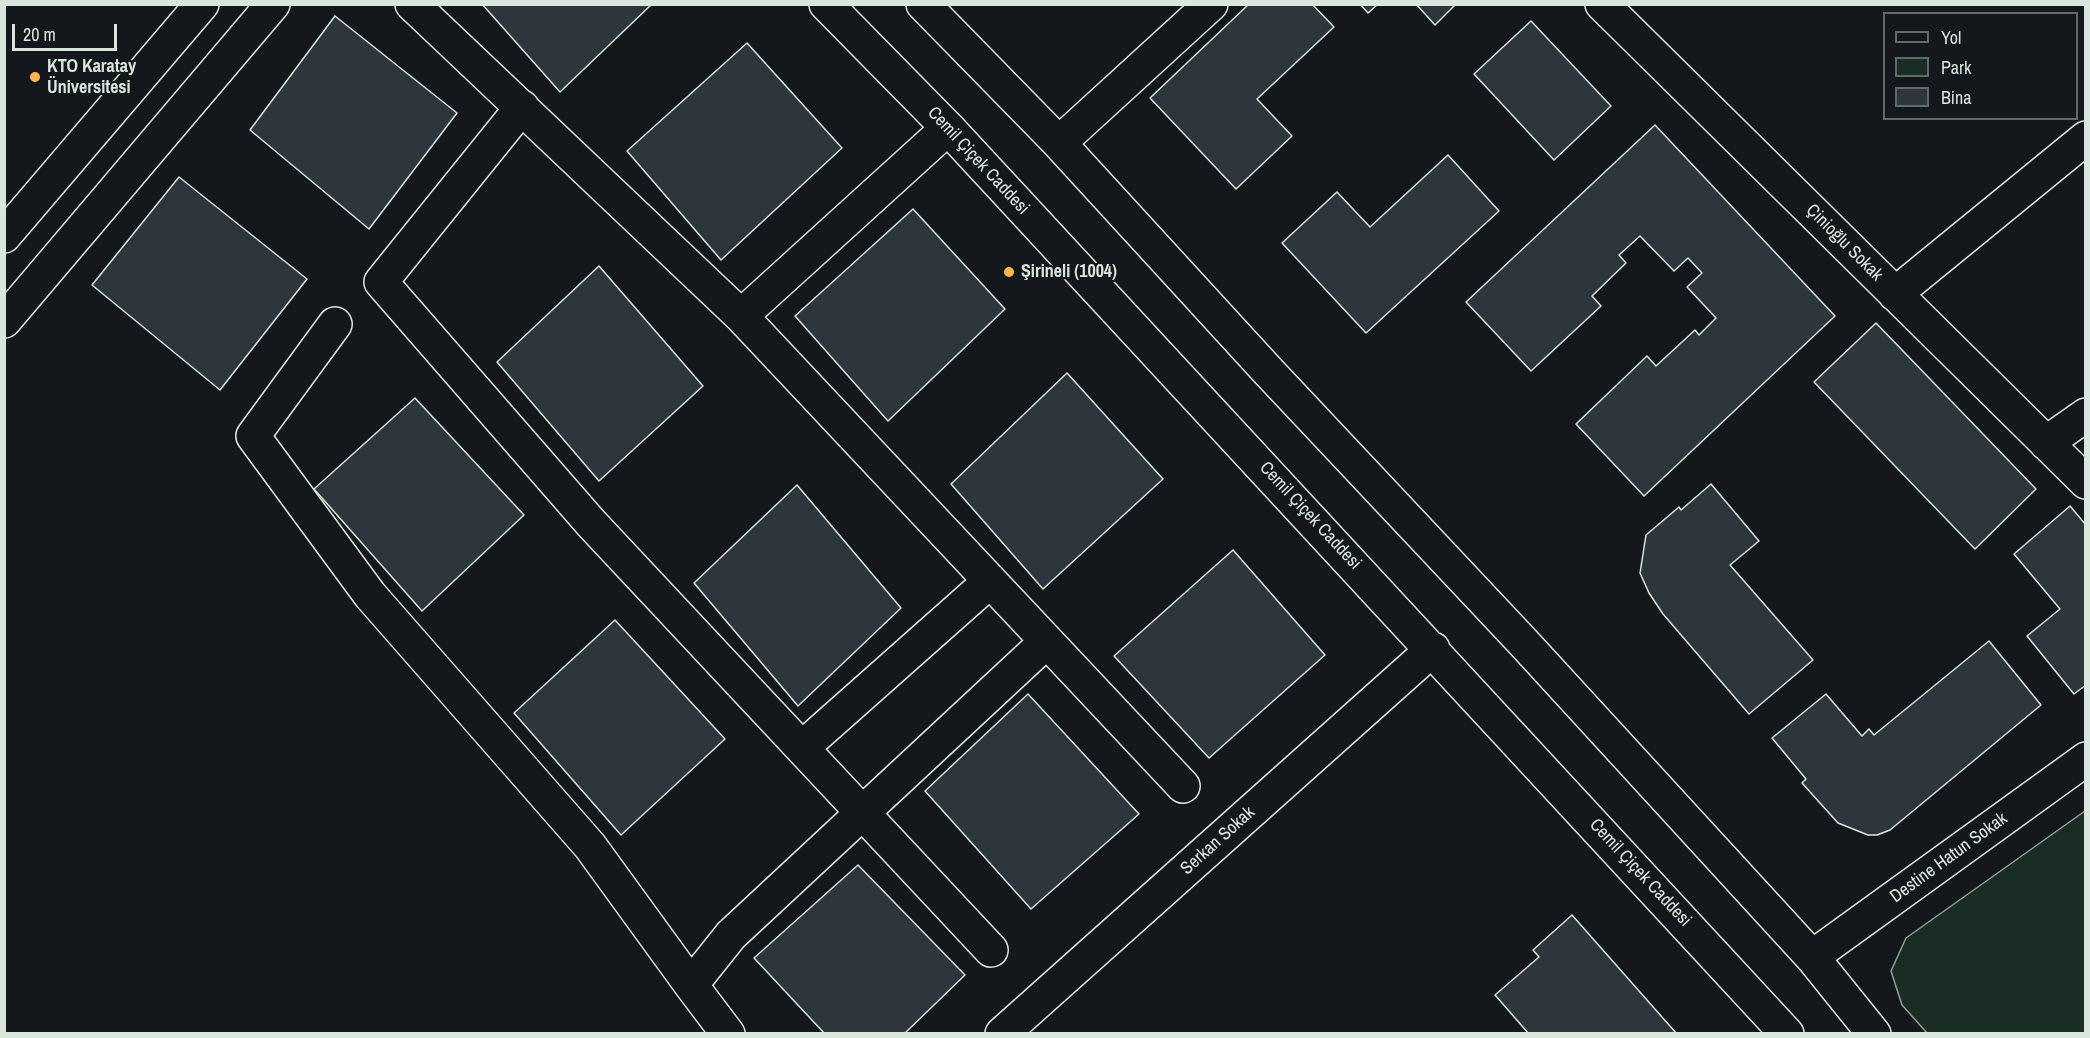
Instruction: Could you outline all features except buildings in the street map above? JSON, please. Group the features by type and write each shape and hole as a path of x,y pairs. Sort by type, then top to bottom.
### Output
{"street":[{"path":"4,236 202,4"},
{"path":"4,321 273,4"},
{"path":"412,4 741,316 1183,786"},
{"name":"Cemil Çiçek Caddesi","path":"826,4 948,128 1433,649 1773,1028"},
{"path":"923,4 1059,143 1812,957 1874,1034"},
{"path":"1059,143 1211,4"},
{"name":"Çinioğlu Sokak","path":"1602,4 2085,482"},
{"path":"522,107 381,282 591,523 991,950"},
{"path":"741,316 948,128"},
{"path":"1895,294 2085,138"},
{"path":"335,324 253,436 370,595 590,846 728,1034"},
{"path":"2046,443 2085,415"},
{"path":"803,747 989,582"},
{"path":"691,985 731,936 1046,642"},
{"name":"Serkan Sokak","path":"1002,1034 1433,649"},
{"name":"Destine Hatun Sokak","path":"1812,957 2085,759"}],"green space":[{"path":"2085,811 2085,1033 1927,1033 1902,1005 1891,971 1906,938"}],"place":[{"name":"KTO Karatay Üniversitesi","path":"35,77"},
{"name":"Şirineli (1004)","path":"1009,272"}]}
